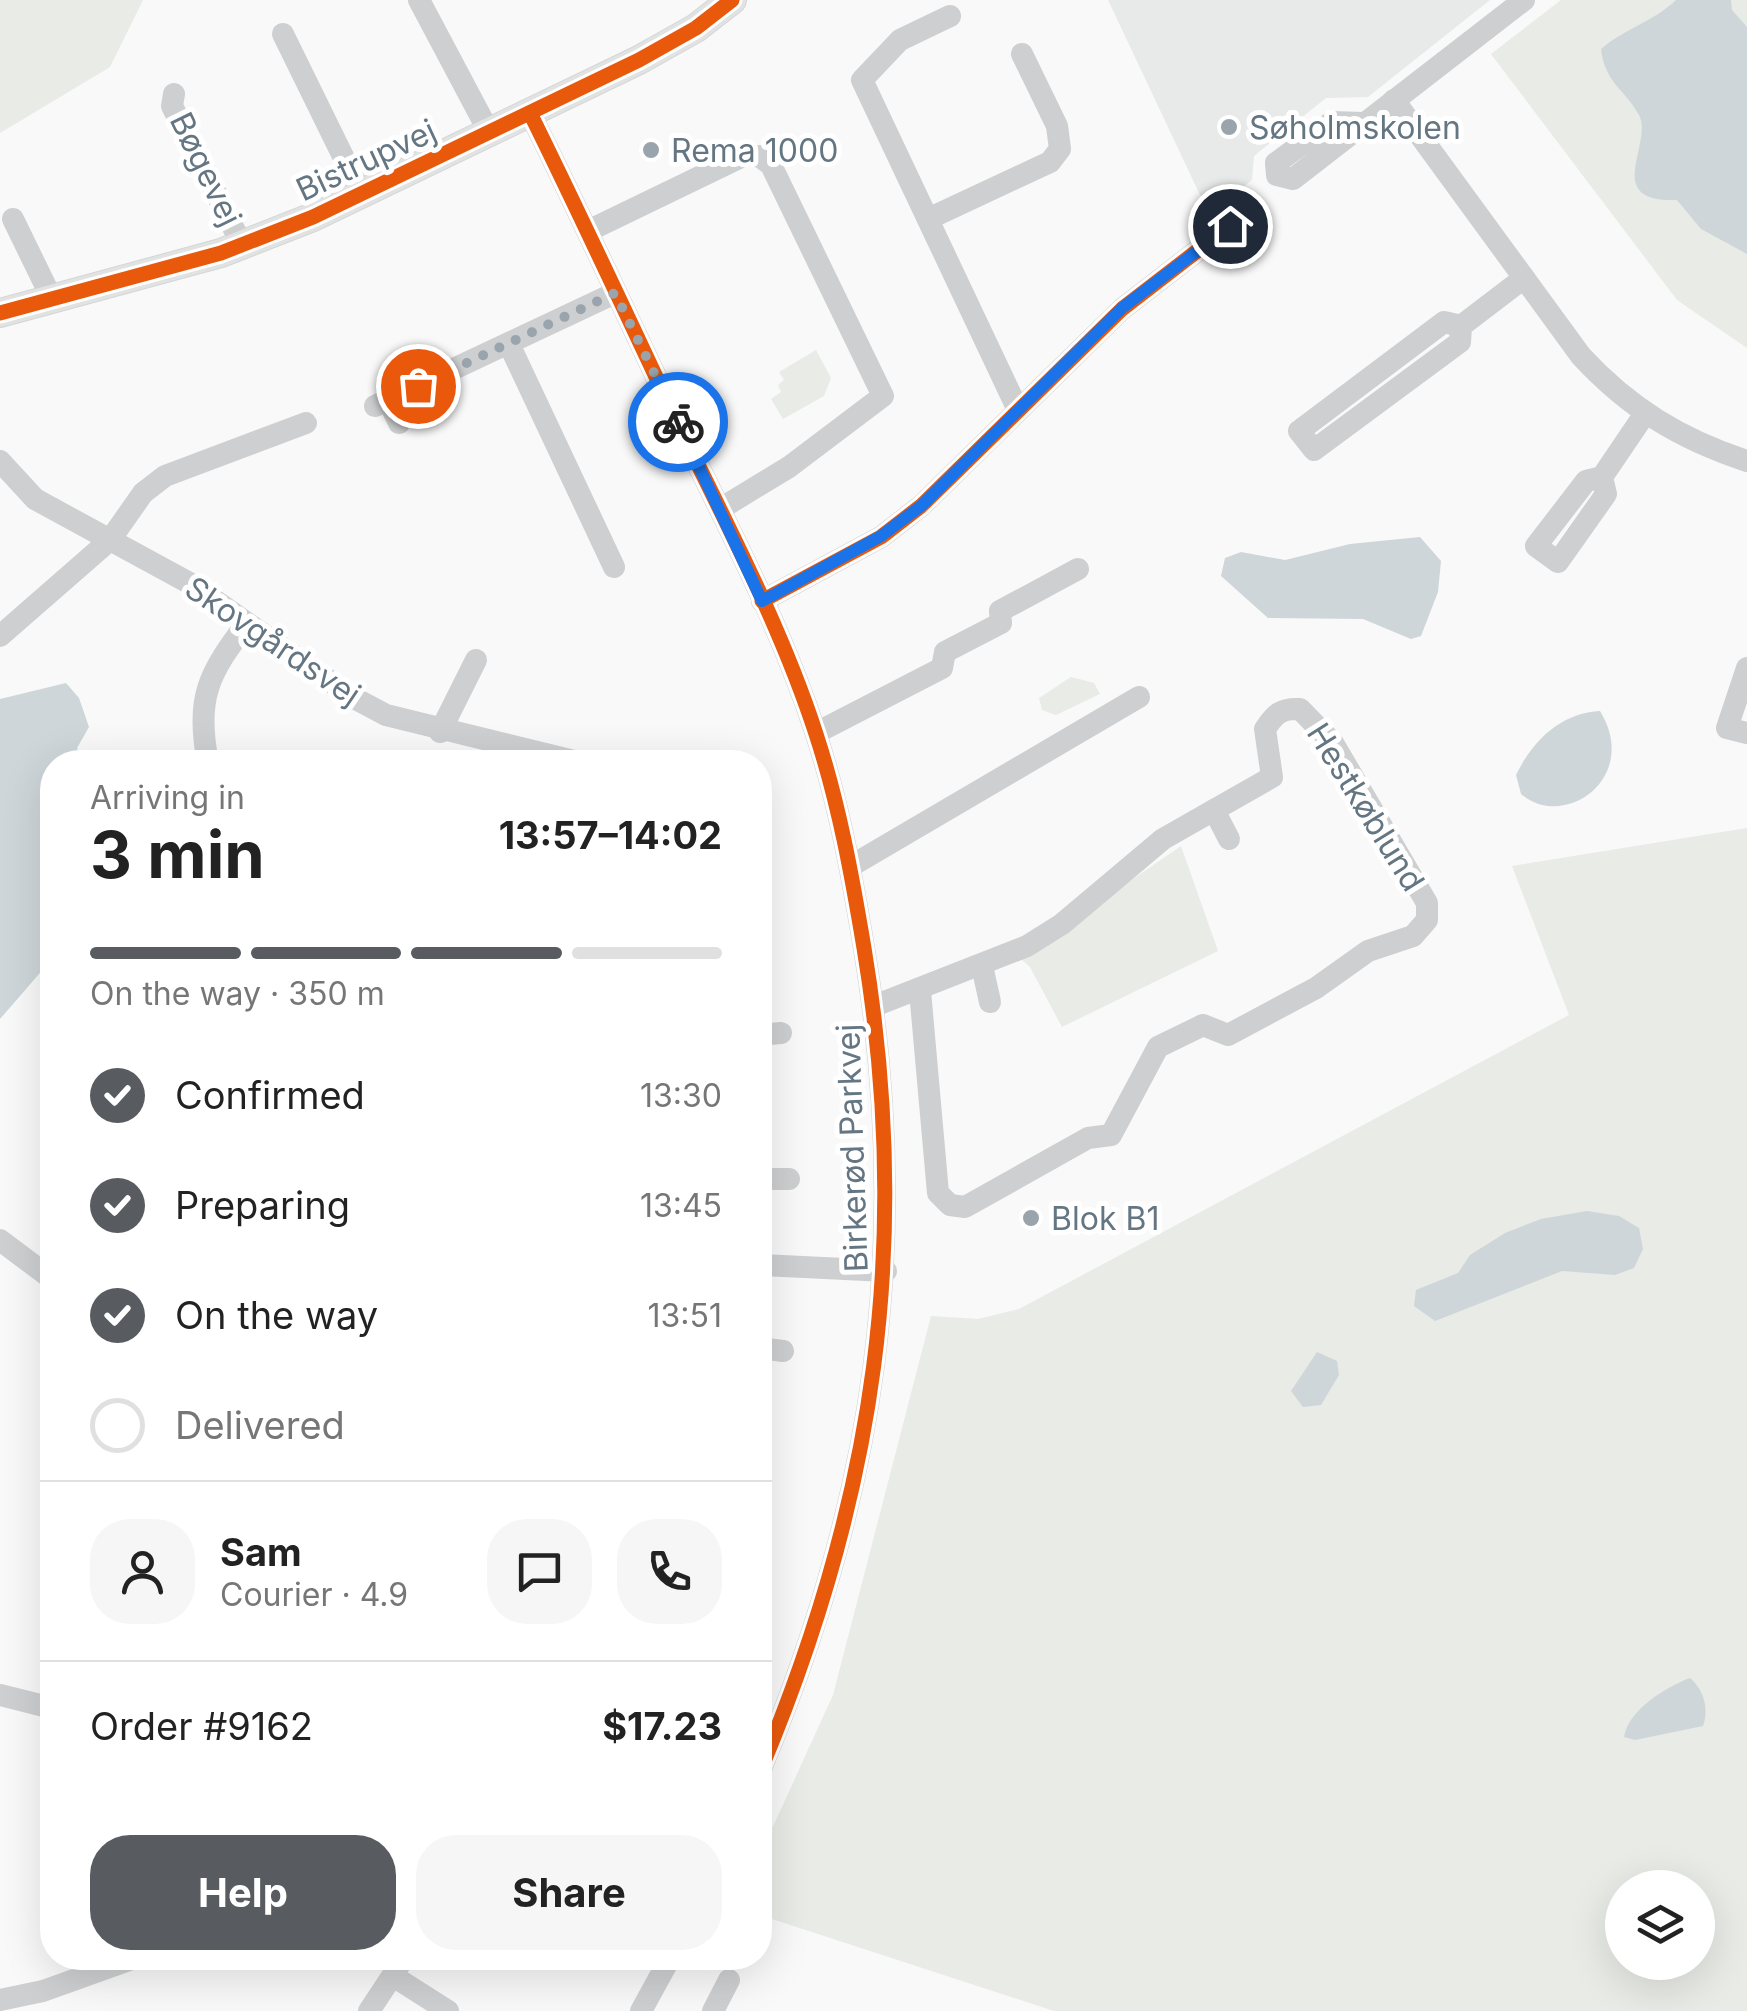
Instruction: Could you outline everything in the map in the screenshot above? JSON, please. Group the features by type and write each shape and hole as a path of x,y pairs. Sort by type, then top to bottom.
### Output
{"main road":[{"name":"Bistrupvej","path":"0,312 242,244 361,193 666,46 732,0"}],"street":[{"path":"418,0 489,132"},
{"path":"1362,123 1524,0"},
{"path":"950,16 900,40 862,80 1018,410"},
{"path":"283,34 361,193"},
{"path":"928,218 1050,162 1060,149 1057,126 1022,54"},
{"name":"Bøgevej","path":"174,94 172,106 242,244"},
{"path":"1394,100 1581,356 1644,415 1702,446 1747,461"},
{"name":"Birkerød Parkvej","path":"530,113 762,601 816,734 851,866 874,1006 884,1107 886,1271 871,1408 846,1527 810,1644 772,1741"},
{"path":"588,231 743,156 759,156 771,165 883,396 788,467 720,510"},
{"path":"762,601 894,526 1122,308 1245,214"},
{"path":"13,219 51,297"},
{"path":"1461,326 1444,322 1299,431 1314,450 1460,342 1461,326 1524,278"},
{"path":"399,423 381,403 615,293"},
{"path":"509,344 614,567"},
{"path":"1602,476 1644,415"},
{"path":"0,636 110,540 143,493 164,476 306,423"},
{"name":"Skovgårdsvej","path":"0,461 35,500 194,586 354,698 386,715 440,732 523,750"},
{"path":"816,734 942,668 945,652 1001,622 1000,611 1078,569"},
{"path":"206,750 205,690 211,671 247,623"},
{"path":"440,732 476,660"},
{"path":"1747,668 1727,728 1747,734"},
{"path":"851,866 1139,697"},
{"name":"Hestkøblund","path":"874,1006 982,966 1062,924 1163,838 1272,777 1264,729 1274,714 1300,709 1333,742 1427,903 1427,920 1412,936 1368,951 1316,988 1228,1035 1203,1025 1158,1047 1111,1135 1088,1138 965,1206 950,1205 938,1193 920,991"},
{"path":"1214,810 1229,839"},
{"path":"982,966 990,1002"},
{"path":"772,1179 789,1179"},
{"path":"0,1240 40,1270"},
{"path":"772,1266 886,1271"},
{"path":"0,1695 40,1702"},
{"path":"0,2000 43,1991 102,1970"},
{"path":"369,2011 397,1970"},
{"path":"402,1970 448,2011"},
{"path":"641,2011 663,1970"},
{"path":"713,2011 729,1980"}],"shaded area":[{"path":"0,0 143,0 110,67 0,133"},
{"name":"Søholmskolen","path":"1108,0 1490,0 1368,97 1326,98 1254,156 1252,180 1209,214"},
{"path":"1561,0 1747,0 1747,348 1677,300 1491,54"},
{"path":"1676,0 1731,0 1732,10 1747,27 1747,254 1701,229 1677,200 1654,198 1641,192 1636,182 1642,127 1639,115 1611,78 1601,49"},
{"path":"816,350 831,378 824,396 783,419 771,399 781,392 778,385 784,380 779,372"},
{"path":"1420,537 1441,561 1438,592 1421,636 1411,639 1363,619 1268,618 1221,576 1225,558 1241,552 1285,560 1350,544"},
{"path":"1071,677 1094,683 1100,694 1056,715 1042,710 1039,698"},
{"path":"66,683 79,698 89,727 78,750 40,750 40,973 0,1019 0,699"},
{"path":"1600,711 1610,735 1611,757 1604,776 1592,791 1576,802 1557,806 1538,804 1521,794 1516,775 1540,740 1573,717"},
{"path":"1747,828 1747,2011 1054,2011 772,1919 772,1829 833,1695 931,1316 978,1319 1019,1309 1569,1015 1512,866"},
{"path":"1181,846 1218,951 1062,1027 1030,967 1019,957"},
{"path":"1587,1211 1619,1216 1639,1228 1643,1249 1634,1268 1615,1275 1562,1271 1435,1321 1414,1306 1416,1290 1458,1273 1470,1255 1505,1233 1541,1219"},
{"path":"1317,1352 1337,1361 1339,1375 1321,1405 1303,1407 1291,1391"},
{"path":"1690,1678 1704,1700 1703,1726 1635,1740 1624,1737 1640,1709"}],"cycle path":[{"path":"0,313 221,253 313,217 639,60 696,28 732,0"},
{"path":"530,113 787,656 832,787 864,948 878,1057 885,1163 883,1266 874,1367 856,1468 832,1568 772,1740"},
{"path":"762,601 881,537 921,506 1122,309 1245,214"}],"way so far":[{"path":"418,386 615,293 678,422"}],"place":[{"name":"Søholmskolen","path":"1229,127"},
{"name":"Rema 1000","path":"651,150"},
{"name":"Blok B1","path":"1031,1218"}],"route":[{"path":"678,422 762,601 881,536 921,506 1122,308 1230,226"}]}
